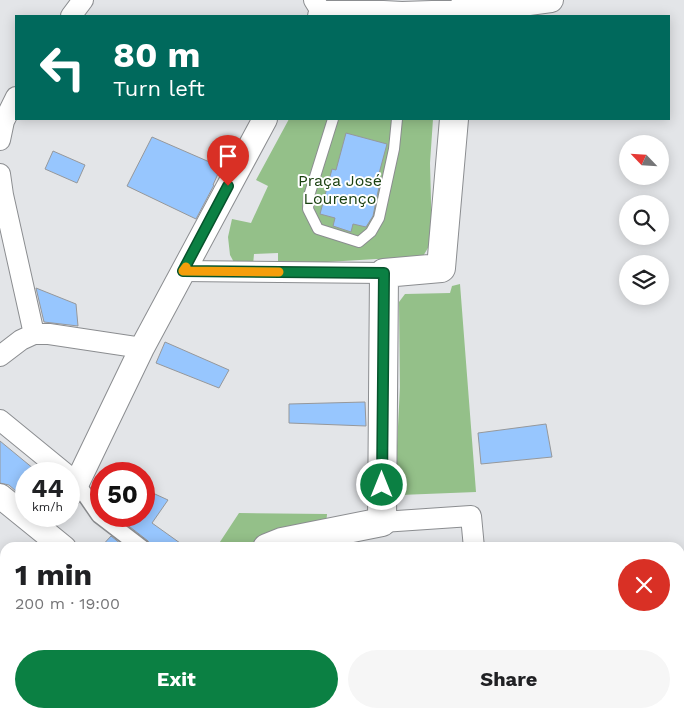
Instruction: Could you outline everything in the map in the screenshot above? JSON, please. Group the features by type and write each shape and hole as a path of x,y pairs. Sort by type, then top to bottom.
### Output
{"main road":[{"path":"282,542 382,522 384,273 441,268 454,120"}],"street":[{"path":"72,15 83,0"},
{"path":"319,10 392,15 551,0"},
{"path":"0,140 4,121 15,99"},
{"path":"80,463 264,120"},
{"path":"0,174 34,334"},
{"path":"183,271 384,273"},
{"path":"0,356 21,340 34,334 48,334 142,348"},
{"path":"0,420 47,462"},
{"path":"80,493 99,515 134,542"},
{"path":"0,496 15,504"},
{"path":"382,522 471,516 473,542"},
{"path":"51,527 60,542"}],"lane":[{"path":"333,120 310,196 308,209 318,229 359,242 371,232 379,218 394,149 397,120"}],"green space":[{"name":"Praça José Lourenço","path":"288,120 433,120 430,163 432,241 422,258 278,265 278,253 254,254 253,265 236,266 230,255 228,237 232,219 251,223 268,186 256,180"},
{"path":"460,284 476,492 400,495 395,485 400,387 399,302 405,294 450,293 452,286"},
{"path":"239,513 327,514 326,526 265,542 220,542"}],"building":[{"path":"346,133 387,144 377,181 380,182 373,216 366,227 353,224 351,232 333,226 335,218 320,214 332,169 336,170"},
{"path":"152,137 221,167 196,219 127,186"},
{"path":"53,151 85,165 77,183 45,169"},
{"path":"36,288 76,304 78,326 44,322"},
{"path":"165,342 229,370 219,388 156,363"},
{"path":"365,402 366,426 289,423 289,404"},
{"path":"546,424 552,457 481,464 478,433"},
{"path":"0,441 25,462 15,462 15,490 9,485 0,483"},
{"path":"155,494 168,500 155,519"},
{"path":"155,525 179,542 149,542 130,527 155,527"},
{"path":"111,536 118,542 106,542"}],"slow traffic":[{"path":"186,267 183,271 279,272"}],"route":[{"path":"228,186 183,271 384,273 382,485"}]}
